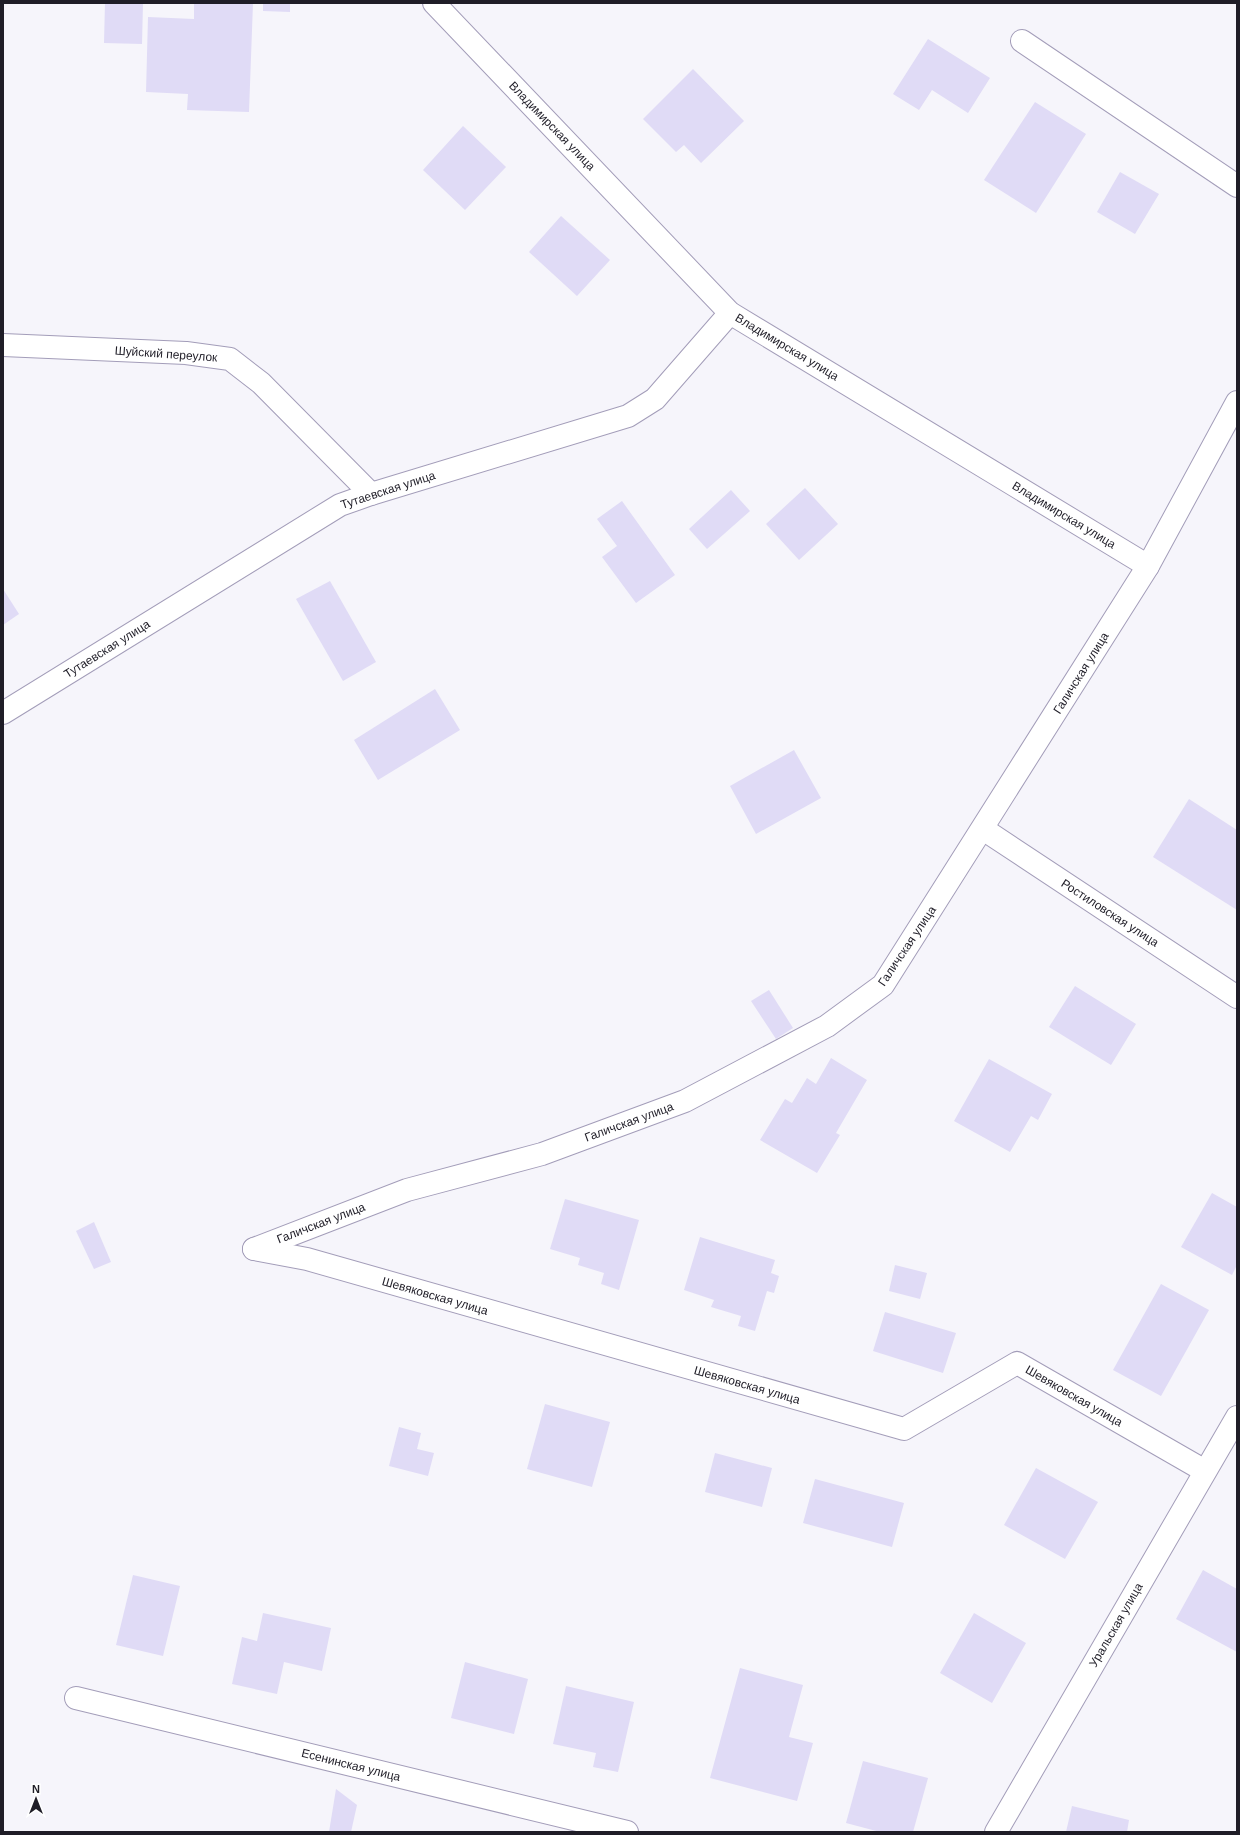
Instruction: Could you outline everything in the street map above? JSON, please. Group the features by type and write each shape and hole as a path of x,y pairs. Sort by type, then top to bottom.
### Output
{"street":[{"name":"Владимирская улица","path":"434,3 730,313 1148,566"},
{"path":"1022,41 1237,186"},
{"name":"Тутаевская улица","path":"3,713 340,505 371,494 628,416 655,399 730,313"},
{"name":"Шуйский переулок","path":"3,345 186,353 230,359 262,383 371,494"},
{"name":"Галичская улица","path":"254,1249 406,1190 542,1154 685,1101 827,1026 883,985 1148,566 1232,427 1237,402"},
{"name":"Ростиловская улица","path":"983,829 1237,997"},
{"name":"Шевяковская улица","path":"254,1249 315,1261 904,1429 1018,1363 1205,1471"},
{"name":"Уральская улица","path":"996,1832 1237,1418"},
{"name":"Есенинская улица","path":"76,1698 627,1832"}],"building":[{"path":"105,3 143,3 142,44 104,43"},
{"path":"194,3 253,3 249,112 187,110 188,94 146,92 148,17 194,19"},
{"path":"263,3 290,3 290,12 263,11"},
{"path":"928,39 990,78 968,113 932,90 919,110 893,94"},
{"path":"693,69 744,121 701,163 684,145 676,152 643,119"},
{"path":"1035,102 1086,134 1036,213 984,180"},
{"path":"463,126 506,167 465,210 423,170"},
{"path":"1120,172 1159,194 1135,234 1097,212"},
{"path":"561,216 610,260 577,296 529,252"},
{"path":"805,488 838,524 799,560 766,524"},
{"path":"731,490 750,511 707,549 689,529"},
{"path":"622,501 675,575 636,603 602,557 617,546 597,519"},
{"path":"330,581 376,662 343,681 296,599"},
{"path":"3,589 19,614 3,625"},
{"path":"435,689 460,730 378,780 354,740"},
{"path":"794,750 821,798 756,834 730,786"},
{"path":"1189,799 1237,830 1237,910 1153,857"},
{"path":"1075,986 1136,1024 1111,1065 1049,1027"},
{"path":"769,990 793,1028 776,1039 751,1001"},
{"path":"831,1058 867,1080 836,1133 840,1135 817,1173 760,1140 785,1099 792,1103 807,1078 816,1084"},
{"path":"989,1059 1052,1094 1038,1120 1031,1116 1010,1152 954,1121"},
{"path":"1212,1193 1237,1207 1237,1265 1232,1275 1181,1247"},
{"path":"565,1199 639,1220 619,1290 601,1284 604,1273 578,1265 580,1258 550,1249"},
{"path":"94,1222 111,1262 94,1269 76,1231"},
{"path":"700,1237 775,1260 771,1273 779,1276 774,1293 767,1291 755,1331 738,1326 741,1316 711,1307 714,1300 684,1290"},
{"path":"895,1265 927,1273 920,1299 889,1291"},
{"path":"1161,1284 1209,1310 1161,1396 1113,1370"},
{"path":"885,1312 956,1333 943,1373 873,1351"},
{"path":"545,1404 610,1422 592,1487 527,1469"},
{"path":"399,1427 421,1433 417,1449 434,1453 428,1476 389,1466"},
{"path":"715,1453 772,1468 762,1507 705,1492"},
{"path":"1036,1468 1098,1502 1065,1559 1004,1525"},
{"path":"815,1479 904,1503 892,1547 803,1523"},
{"path":"1203,1570 1237,1589 1237,1652 1176,1619"},
{"path":"133,1575 180,1586 163,1656 116,1645"},
{"path":"263,1613 331,1628 322,1671 284,1662 277,1694 232,1684 242,1637 257,1641"},
{"path":"974,1613 1026,1643 992,1703 940,1673"},
{"path":"465,1662 528,1679 514,1734 451,1718"},
{"path":"740,1668 803,1685 789,1737 813,1743 797,1801 710,1778"},
{"path":"566,1686 634,1702 618,1772 593,1767 596,1753 553,1744"},
{"path":"863,1761 928,1778 913,1832 880,1832 846,1823"},
{"path":"336,1789 357,1805 351,1832 329,1832"},
{"path":"1072,1806 1129,1820 1127,1832 1066,1832"}]}
